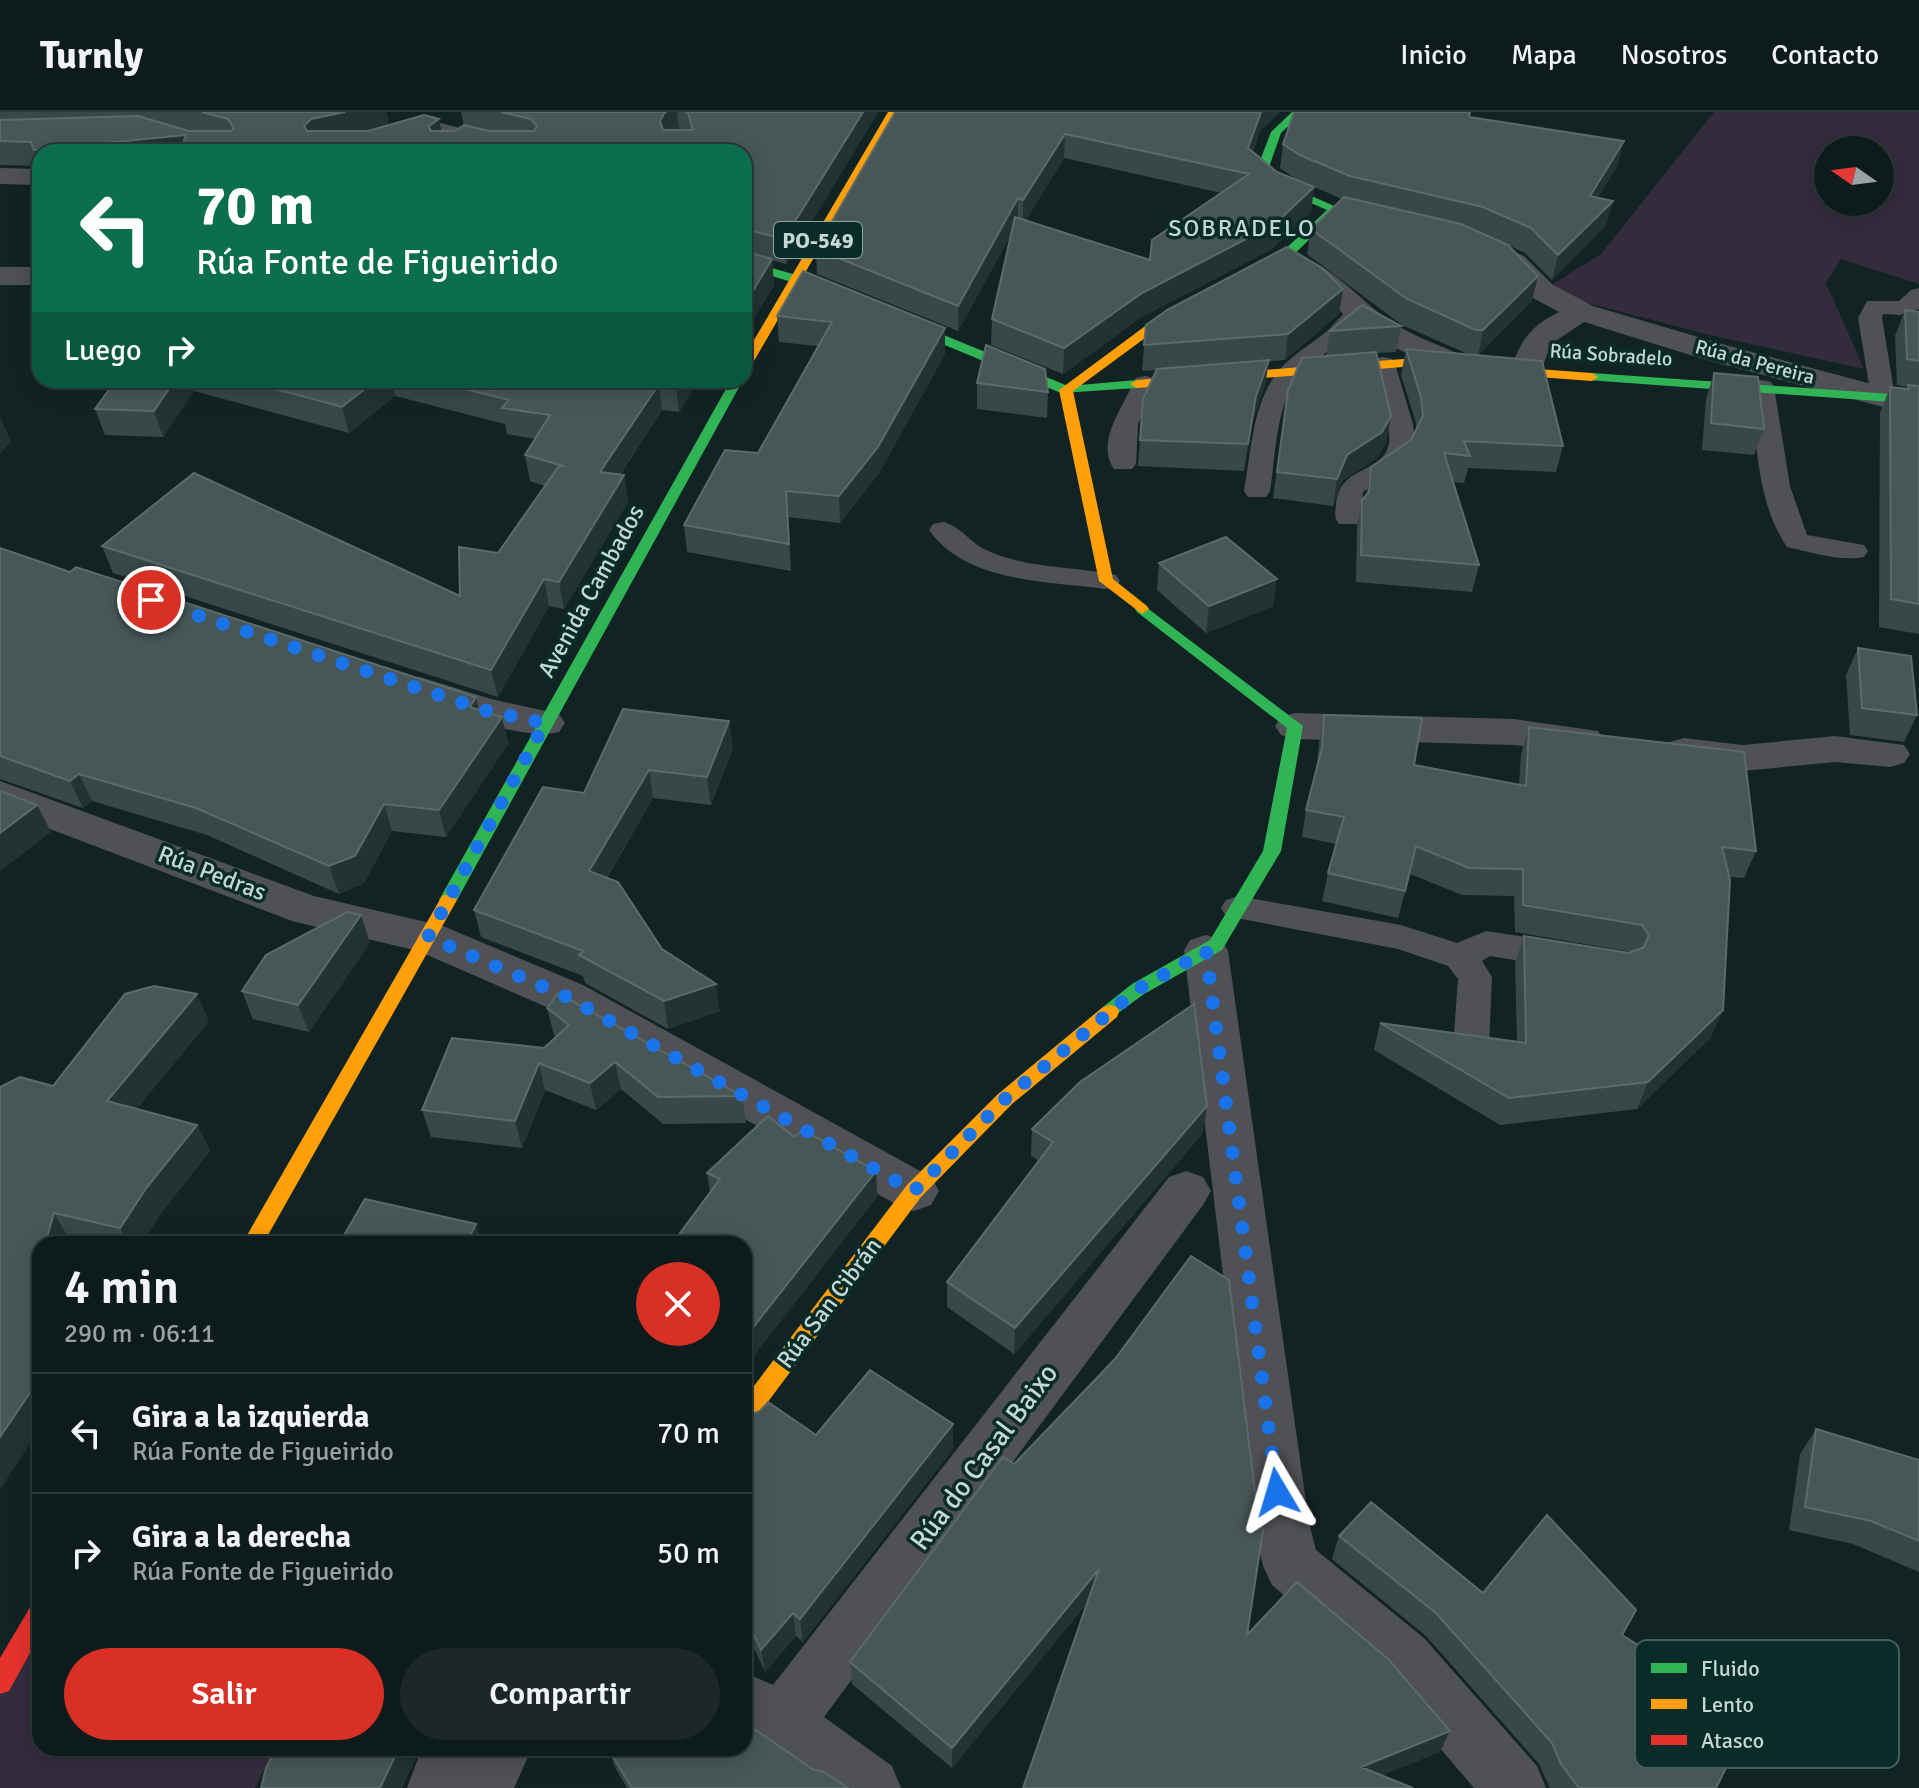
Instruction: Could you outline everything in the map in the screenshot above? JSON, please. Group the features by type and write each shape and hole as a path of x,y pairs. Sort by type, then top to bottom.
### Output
{"street":[{"name":"PO-549","path":"752,354 893,112"},
{"path":"1298,112 1276,132 1262,171 1285,188 1335,209 1364,216"},
{"path":"368,144 425,120 498,144"},
{"path":"0,176 32,177"},
{"path":"1335,209 1284,257 1152,327 1066,390 1106,581 1295,726 1514,732 1743,758 1835,749 1890,754"},
{"name":"Rúa da Pereira","path":"1467,240 1514,262 1542,291 1582,312 1711,351 1883,397"},
{"path":"1284,257 1330,285 1358,312 1383,330 1464,368"},
{"name":"Rúa Sobradelo","path":"752,266 796,279 1066,390 1383,364 1762,387 1919,400"},
{"path":"0,276 32,276"},
{"path":"1527,372 1531,348 1547,329 1582,312"},
{"name":"Avenida Cambados","path":"257,1236 428,937 733,388"},
{"path":"394,680 484,710 545,723"},
{"path":"1295,726 1272,851 1216,945 1206,951 1281,1523 1292,1566 1403,1659 1515,1788"},
{"name":"Rúa Pedras","path":"0,795 307,910 428,937 567,997 914,1191"},
{"name":"Rúa San Cibrán","path":"752,1405 914,1191 1005,1099 1138,989 1206,951"},
{"name":"Rúa do Casal Baixo","path":"763,1712 1186,1191"},
{"path":"0,1682 32,1626"},
{"path":"763,1712 870,1788"},
{"path":"481,1788 497,1756"}],"lane":[{"path":"458,144 470,136"},
{"path":"1883,397 1870,318 1875,306 1899,309 1914,302 1919,295"},
{"path":"1257,491 1271,408 1291,370 1351,324 1358,312"},
{"path":"1348,518 1350,490 1361,478 1383,470 1399,456 1404,435 1383,364"},
{"path":"1123,464 1122,442 1127,417 1140,400 1145,383"},
{"path":"1762,387 1786,522 1797,541 1854,551"},
{"path":"943,530 972,554 1005,567 1106,581"},
{"path":"1238,908 1401,937 1460,957 1475,977 1471,1047"},
{"path":"1460,957 1486,943 1604,962"},
{"path":"431,1788 443,1756"}],"shaded area":[{"path":"1714,112 1919,112 1919,284 1841,259 1826,283 1864,369 1706,334 1542,291 1601,254"},
{"path":"32,1640 32,1756 271,1756 255,1788 0,1788 0,1682"}],"building":[{"path":"202,112 345,112 311,119 304,126 307,131 368,131 424,115 439,119 429,126 431,131 455,131 464,125 489,131 534,131 537,126 531,119 501,112 665,112 660,121 663,130 693,130 685,112 863,112 784,239 752,231 752,144 183,144 186,135 95,144 32,145 31,142 0,141 0,120 138,116 189,131 231,131 234,128 228,119"},
{"path":"895,112 1261,112 1248,148 1277,172 1314,187 1275,224 1142,293 1064,348 992,319 1015,217 1150,260 1152,240 1249,174 1065,134 1023,200 1018,198 958,306 816,249"},
{"path":"1294,112 1470,112 1469,117 1624,141 1590,196 1613,201 1558,255 1531,228 1483,207 1350,176 1300,155 1283,144"},
{"path":"1344,197 1461,224 1508,245 1538,276 1483,330 1476,330 1407,299 1311,229"},
{"path":"1287,247 1322,268 1343,289 1288,334 1144,345 1146,325 1167,310"},
{"path":"752,253 772,259 752,293"},
{"path":"803,271 945,328 878,447 839,496 786,491 789,544 684,525 725,450 758,453 832,322 777,316"},
{"path":"1362,305 1401,326 1330,331"},
{"path":"1905,310 1919,312 1919,361 1907,359"},
{"path":"986,345 1045,369 1048,392 977,383"},
{"path":"1406,349 1542,361 1563,446 1464,441 1470,456 1444,453 1479,565 1361,555 1362,500 1369,492 1371,467 1411,440 1423,416 1421,397"},
{"path":"1376,352 1391,416 1382,432 1347,455 1337,479 1277,472 1288,390 1302,358"},
{"path":"1269,360 1256,396 1248,444 1140,440 1143,399 1157,369"},
{"path":"1714,373 1758,377 1764,429 1711,423"},
{"path":"1908,385 1919,386 1919,604 1891,599 1890,387 1909,389"},
{"path":"110,388 170,388 154,411 95,409"},
{"path":"272,388 366,388 342,407"},
{"path":"462,388 656,388 600,472 624,475 559,582 544,579 491,670 102,546 194,473 460,596 459,547 498,553 559,466 564,466 525,455 550,415 502,408 509,400"},
{"path":"1226,537 1277,579 1209,606 1159,563"},
{"path":"0,548 70,572 76,567 476,697 470,707 502,717 439,810 384,804 355,856 329,866 196,808 79,774 70,781 0,756"},
{"path":"1858,648 1911,656 1917,715 1862,708"},
{"path":"623,709 729,721 707,777 649,770 589,871 618,882 662,949 716,984 664,1001 579,955 583,951 474,910 543,787 584,793"},
{"path":"1324,715 1422,718 1414,765 1526,786 1529,727 1744,752 1756,851 1722,847 1730,880 1723,1010 1648,1082 1509,1098 1380,1023 1526,1043 1524,936 1629,953 1644,947 1649,935 1642,925 1523,905 1523,869 1469,868 1416,846 1405,891 1328,873 1344,817 1306,810 1322,748"},
{"path":"0,791 37,805 0,833"},
{"path":"347,912 361,915 298,1005 242,991 266,955"},
{"path":"154,986 197,994 107,1101 197,1125 147,1187 120,1228 54,1213 47,1236 32,1236 32,1390 0,1437 0,1087 20,1077 53,1086 125,994"},
{"path":"558,993 742,1096 658,1097 615,1062 590,1083 539,1063 515,1121 422,1110 452,1038 544,1048 569,1025 547,1008"},
{"path":"1194,1004 1207,1106 1015,1328 947,1282 1053,1142 1032,1129 1080,1082"},
{"path":"768,1116 794,1137 803,1130 876,1171 752,1329 752,1236 678,1236 720,1179 707,1173"},
{"path":"365,1199 476,1224 470,1236 344,1236"},
{"path":"1191,1256 1229,1280 1256,1500 1263,1530 1247,1635 1297,1582 1389,1660 1450,1731 1361,1767 1413,1788 1023,1788 1099,1569 952,1748 850,1662 1003,1457 1014,1464 1115,1359"},
{"path":"870,1370 953,1424 800,1619 793,1613 761,1650 752,1631 752,1414 768,1402 816,1435"},
{"path":"1816,1429 1919,1460 1919,1541 1871,1521 1805,1507"},
{"path":"1371,1502 1483,1593 1547,1515 1636,1610 1622,1635 1635,1643 1635,1768 1726,1768 1716,1788 1579,1788 1561,1764 1552,1743 1436,1613 1339,1536"},
{"path":"752,1727 814,1770 822,1771 848,1788 632,1788 613,1756 752,1756"},
{"path":"272,1756 395,1756 380,1788 261,1788"}],"traffic: fast":[{"path":"1187,308 1284,257 1335,209 1285,188 1262,171 1276,132 1298,112"},
{"path":"752,266 796,279 1066,390 1137,384"},
{"path":"1592,377 1919,400"},
{"path":"448,900 733,388"},
{"path":"1110,1012 1138,989 1216,945 1272,851 1295,726 1142,609"}],"traffic: slow":[{"path":"752,354 893,112"},
{"path":"1142,609 1106,581 1066,390 1152,327 1187,308"},
{"path":"1137,384 1403,363 1592,377"},
{"path":"257,1236 448,900"},
{"path":"752,1405 914,1191 1005,1099 1110,1012"}],"traffic: jam":[{"path":"0,1682 32,1626"}],"district":[{"name":"SOBRADELO","path":"1242,228"}],"route":[{"path":"151,600 484,710 545,723 428,937 567,997 914,1191 1005,1099 1138,989 1206,951 1277,1492"}]}
